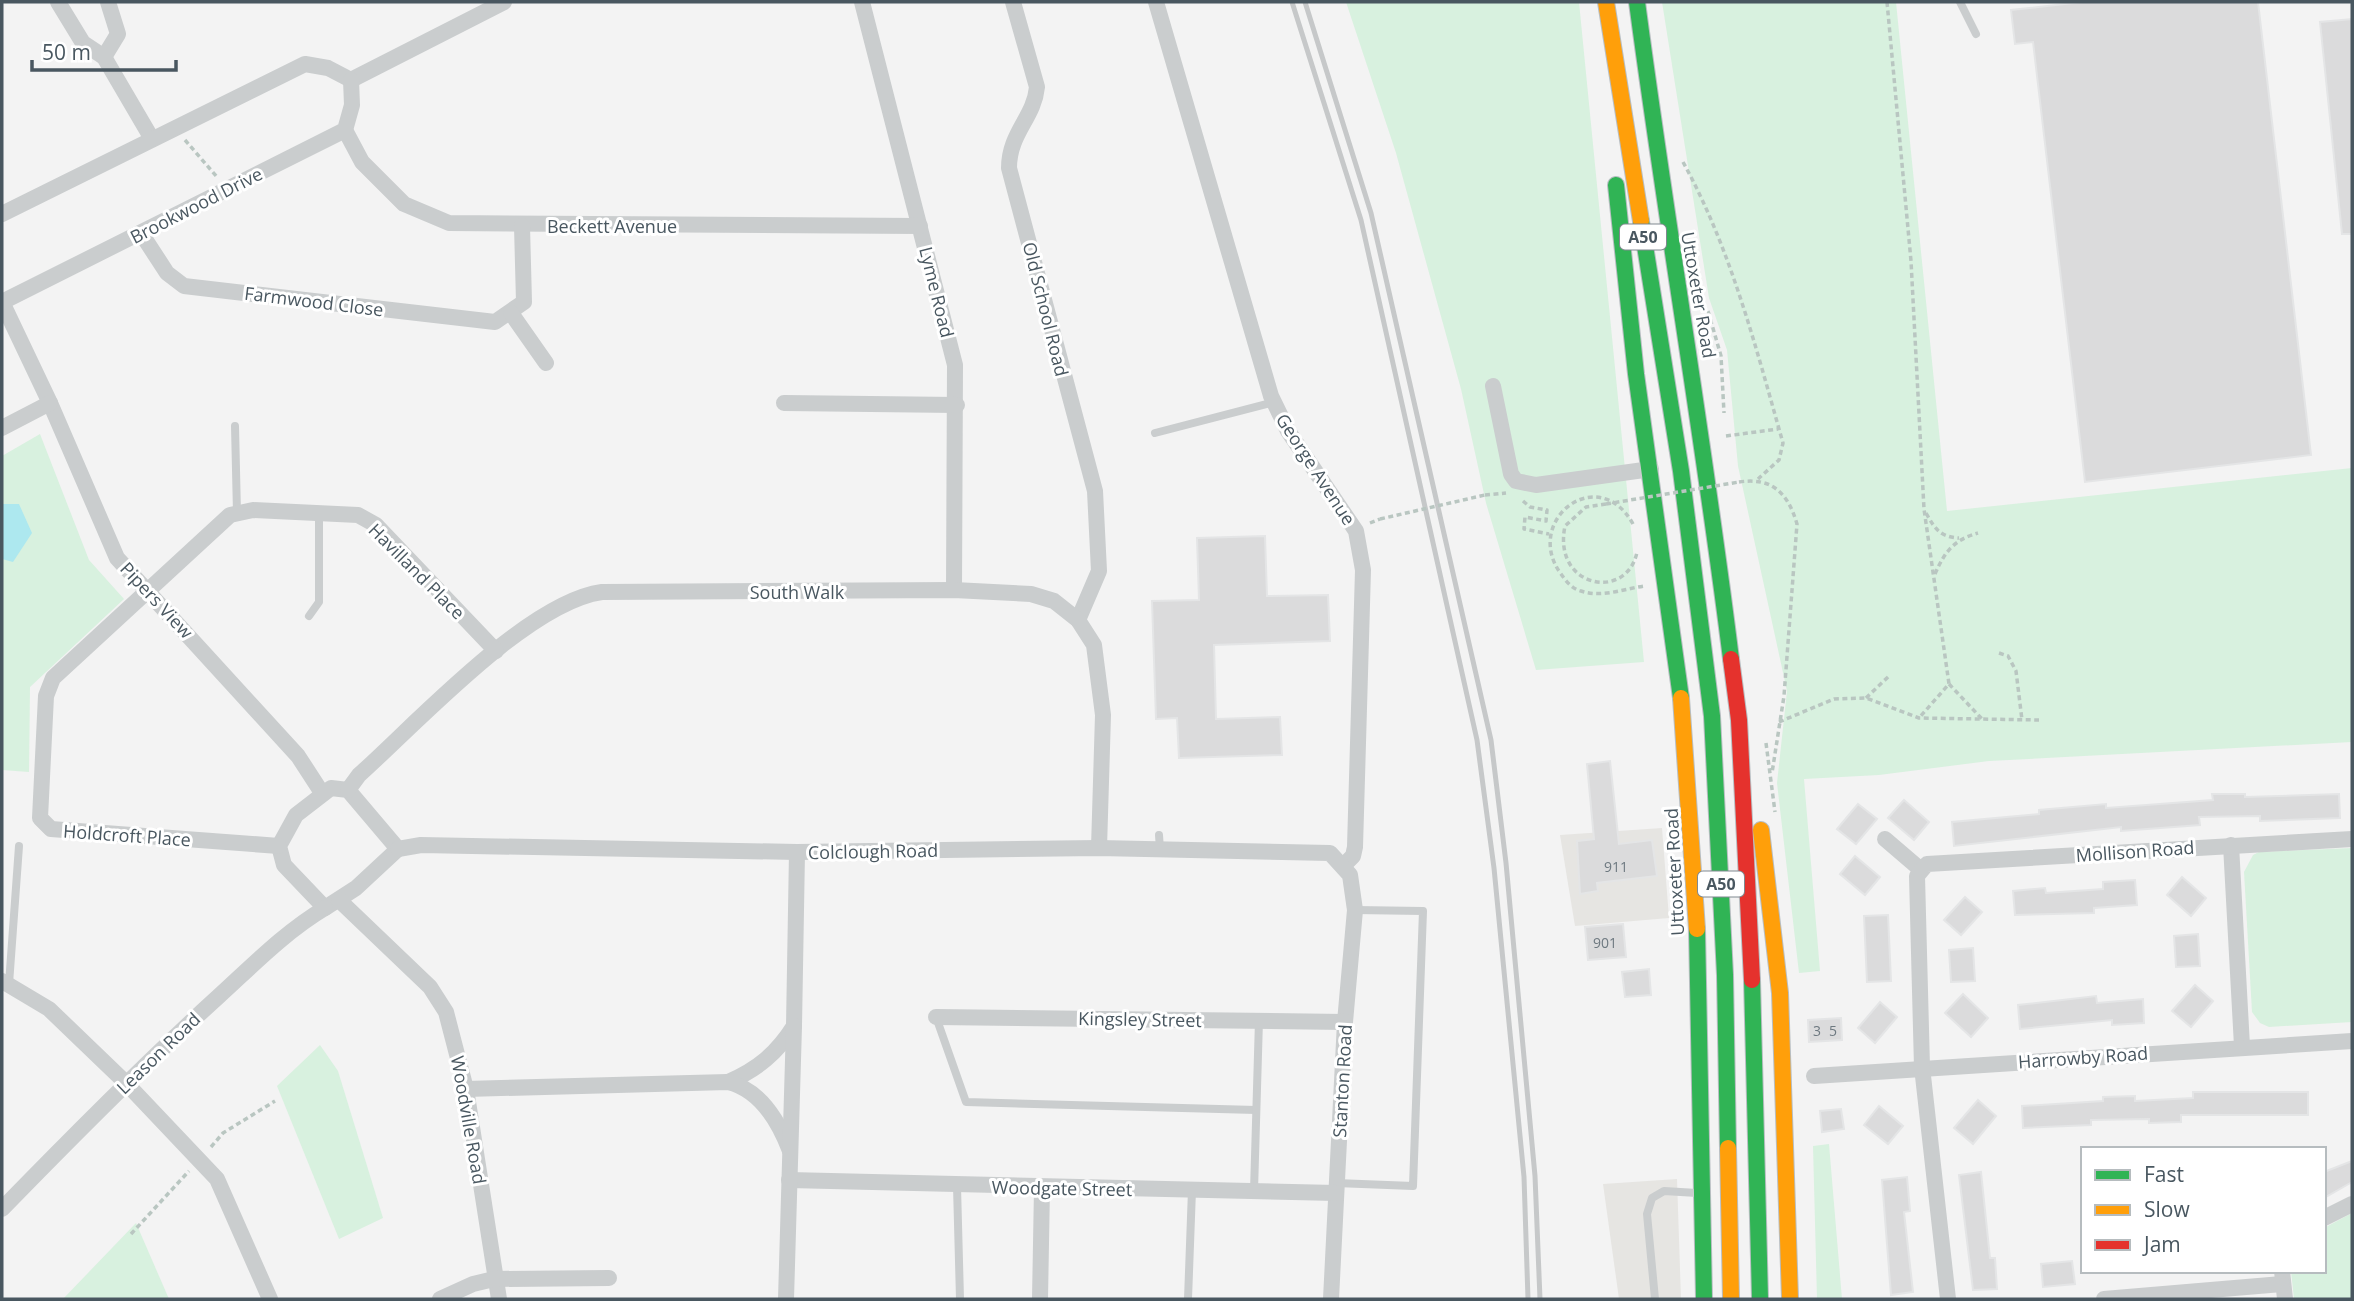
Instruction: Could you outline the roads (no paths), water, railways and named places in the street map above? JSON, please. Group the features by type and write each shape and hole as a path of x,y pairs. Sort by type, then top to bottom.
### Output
{"highway":[{"path":"1605,2 1611,135"},
{"name":"A50","path":"1605,2 1681,471 1712,716 1725,975 1731,1299"},
{"name":"Uttoxeter Road","path":"1637,2 1660,179 1707,467 1739,720"},
{"name":"Uttoxeter Road","path":"1613,162 1636,373 1678,654 1695,872 1704,1193 1704,1299"},
{"path":"1739,720 1753,780 1768,876 1780,992 1787,1130 1790,1299"},
{"name":"A50","path":"1739,720 1756,1071 1760,1299"}],"street":[{"path":"58,2 83,44 104,57 152,139"},
{"path":"104,57 118,34 108,2"},
{"path":"351,80 504,2"},
{"name":"Lyme Road","path":"862,2 955,365 957,405 954,590"},
{"name":"Old School Road","path":"1013,2 1037,88 1036,100 1013,139 1009,168 1095,491 1099,571 1077,620"},
{"name":"George Avenue","path":"1156,2 1274,402 1288,431 1356,531 1361,554 1355,847 1353,856 1344,865"},
{"path":"2,214 305,64 328,68 351,80"},
{"path":"345,130 352,105 351,80"},
{"name":"Beckett Avenue","path":"345,130 362,162 404,204 449,223 522,226 920,226"},
{"name":"Brookwood Drive","path":"2,302 345,130"},
{"path":"522,226 524,302 511,313 546,363"},
{"name":"Farmwood Close","path":"141,233 167,273 184,286 495,322 511,313"},
{"name":"Pipers View","path":"2,302 50,403 117,558 298,756 322,793"},
{"path":"1493,386 1511,474 1516,481 1536,485 1651,469"},
{"path":"2,428 50,403"},
{"path":"784,403 957,405"},
{"name":"Havilland Place","path":"237,513 253,510 358,515 376,525 496,651"},
{"path":"149,592 230,514 237,513"},
{"name":"South Walk","path":"348,790 359,775 496,651 548,611 583,594 954,590 1031,594 1054,601 1077,620 1094,645 1104,715 1099,848"},
{"name":"Holdcroft Place","path":"149,592 53,678 46,696 40,818 51,829 279,846"},
{"path":"331,789 348,790 398,849 332,904 284,865 279,846 296,816 322,793 331,789"},
{"path":"1885,839 1920,869 1917,876 1922,1067 1948,1299"},
{"name":"Mollison Road","path":"1920,869 1927,864 2352,839"},
{"name":"Colclough Road","path":"398,849 421,845 797,852 1099,848 1159,842 1320,851 1330,853 1344,865"},
{"path":"2231,845 2242,1046"},
{"path":"786,1299 797,852"},
{"name":"Stanton Road","path":"1331,1299 1345,1022 1355,910 1350,875 1344,865"},
{"name":"Leason Road","path":"4,1203 126,1083 297,924 332,904"},
{"name":"Woodville Road","path":"332,904 430,987 446,1012 466,1088 499,1299"},
{"path":"6,983 49,1009 126,1083 217,1180 270,1299"},
{"name":"Kingsley Street","path":"936,1017 1345,1022"},
{"path":"728,1082 755,1070 794,1026"},
{"name":"Harrowby Road","path":"1814,1076 2242,1046 2352,1041"},
{"path":"466,1088 728,1082 742,1085 765,1105 790,1151"},
{"name":"Woodgate Street","path":"789,1180 1042,1188 1254,1191 1336,1188"},
{"path":"1040,1299 1042,1188"},
{"path":"2326,1217 2352,1204"},
{"path":"440,1299 473,1284 494,1279 609,1278"},
{"path":"2104,1299 2283,1285"}],"lane":[{"path":"1960,2 1976,34"},
{"path":"1155,433 1274,402"},
{"path":"235,426 237,513"},
{"path":"309,616 319,602 319,513"},
{"path":"6,983 19,846"},
{"path":"1336,1188 1413,1186 1423,911 1355,910"},
{"path":"936,1017 966,1102 1256,1110"},
{"path":"1254,1191 1259,1020"},
{"path":"957,1186 960,1299"},
{"path":"1188,1299 1192,1190"},
{"path":"1655,1299 1647,1213 1652,1198 1664,1192 1704,1193"}],"water":[{"path":"2,504 19,504 32,533 13,562 2,559"}],"railway":[{"path":"1292,2 1361,220 1477,740 1494,868 1524,1177 1528,1299"},
{"path":"1305,2 1371,213 1491,740 1506,863 1535,1176 1540,1299"}]}
